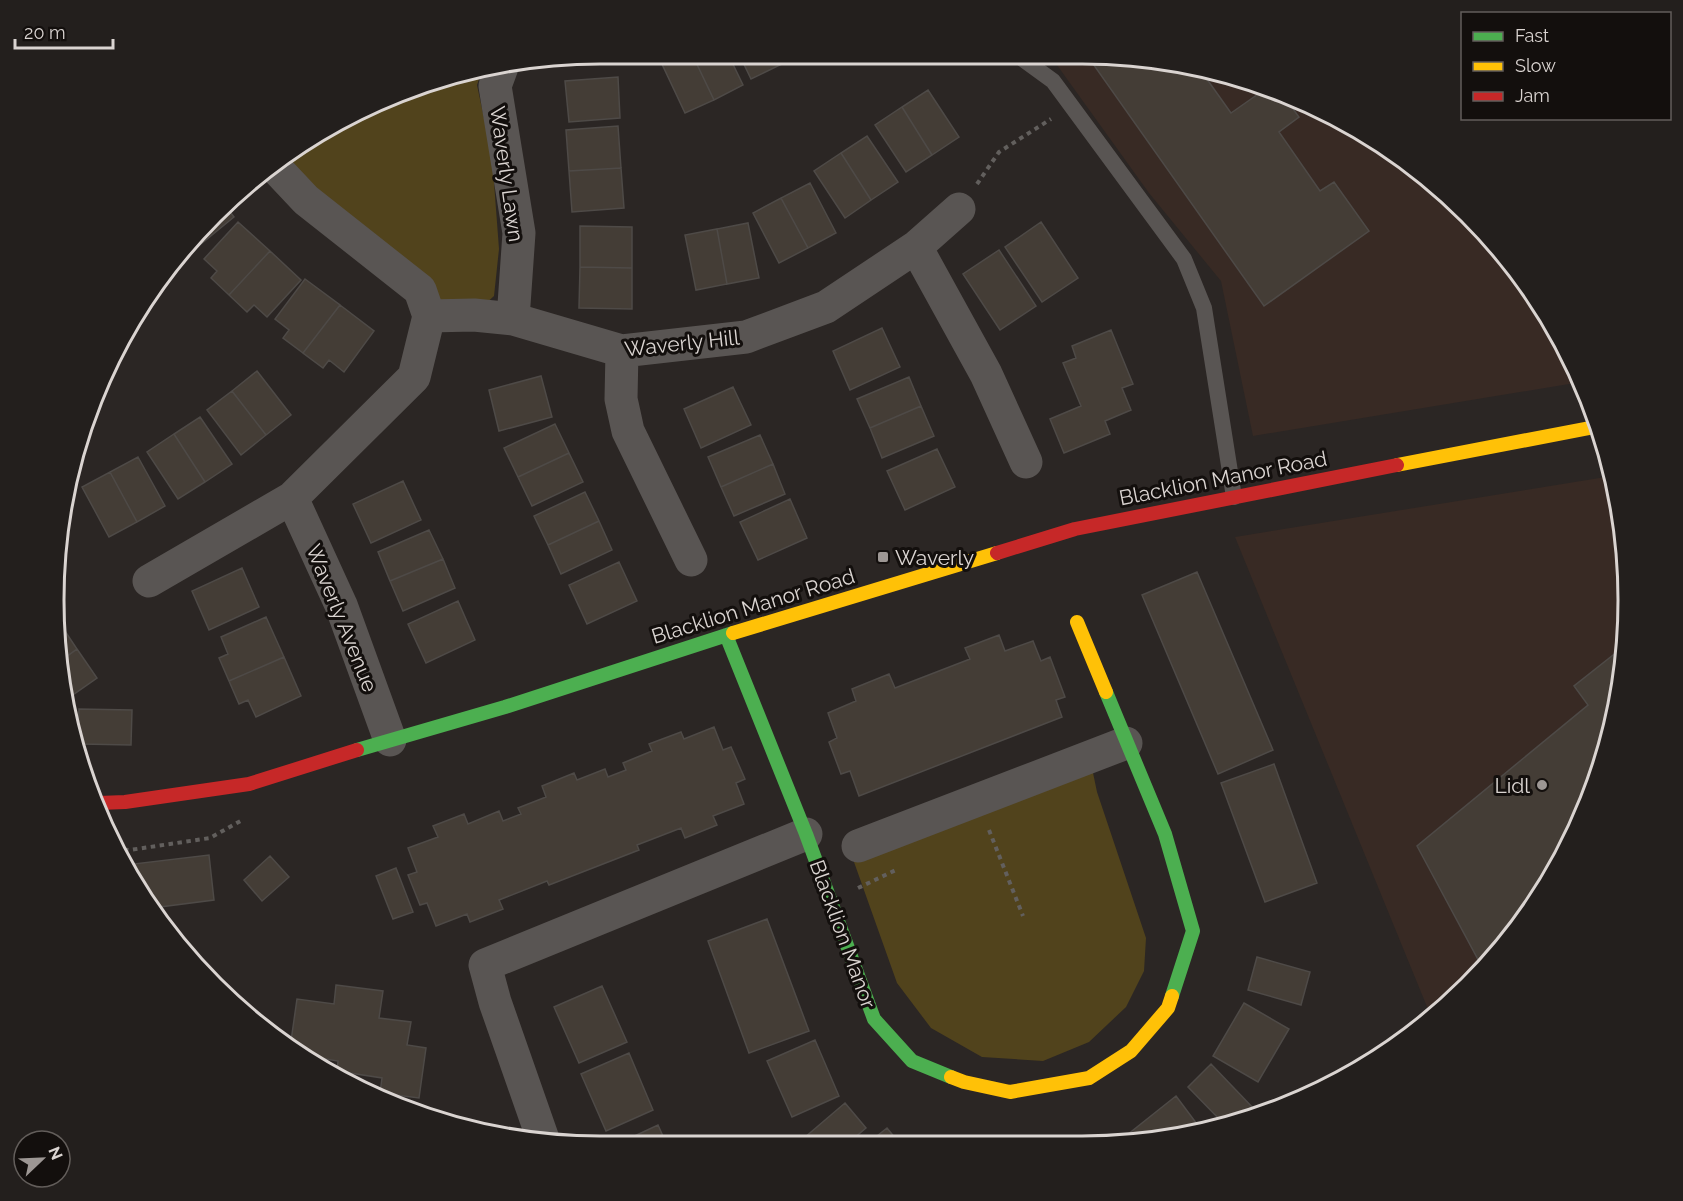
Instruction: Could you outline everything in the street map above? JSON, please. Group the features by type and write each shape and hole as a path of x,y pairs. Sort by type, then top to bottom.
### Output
{"street":[{"name":"Waverly Lawn","path":"499,74 495,86 519,233 513,319"},
{"path":"149,581 292,498 414,377 429,316 420,290 306,200 279,171"},
{"name":"Waverly Hill","path":"429,316 474,315 513,319 621,351 746,338 826,307 916,247 959,209"},
{"path":"916,247 986,374 1026,462"},
{"path":"621,351 621,399 628,431 691,560"},
{"name":"Blacklion Manor Road","path":"104,803 125,802 249,784 505,707 726,635 1075,530 1504,443 1590,428"},
{"name":"Waverly Avenue","path":"292,498 341,605 390,740"},
{"name":"Blacklion Manor","path":"726,635 806,834 874,1019 912,1061 964,1082 1010,1092 1089,1077 1131,1052 1168,1008 1192,931 1165,834 1077,622"},
{"path":"858,846 1126,743"},
{"name":"Blacklion Manor","path":"541,1133 495,1002 485,965 806,834"}],"lane":[{"path":"1030,64 1053,81 1184,259 1204,308 1234,497"}],"path":[{"path":"959,209 999,152 1072,106"},
{"path":"126,850 210,838 252,814"},
{"path":"988,829 1023,916"}],"shaded area":[{"path":"1056,64 1152,69 1221,83 1288,105 1351,136 1409,175 1462,221 1508,274 1528,303 1547,333 1573,383 1253,436 1221,281 1149,193"},
{"path":"479,79 477,85 492,156 499,249 494,296 483,306 439,302 290,164 332,136 395,105"},
{"path":"1604,477 1614,531 1617,565 1617,636 1608,705 1590,773 1563,838 1528,898 1508,927 1462,980 1428,1010 1235,537"},
{"path":"1092,768 1097,792 1146,938 1144,971 1126,1007 1089,1042 1043,1061 982,1057 931,1028 897,983 854,862"}],"building":[{"path":"662,64 697,64 714,100 685,113"},
{"path":"697,64 733,64 743,85 714,100"},
{"path":"744,64 780,65 751,79"},
{"path":"1094,65 1152,69 1207,80 1231,113 1258,94 1291,107 1299,117 1279,132 1320,191 1334,182 1369,231 1264,306"},
{"path":"618,77 620,118 569,122 565,81"},
{"path":"928,90 959,137 932,155 902,107"},
{"path":"902,107 932,155 906,172 875,125"},
{"path":"618,126 621,168 569,171 566,130"},
{"path":"867,136 898,182 871,200 841,153"},
{"path":"841,153 871,200 845,218 814,171"},
{"path":"621,168 624,208 572,212 569,171"},
{"path":"810,183 836,233 808,248 781,198"},
{"path":"781,198 808,248 779,263 753,213"},
{"path":"231,213 234,217 199,245"},
{"path":"238,222 270,251 229,295 211,278 217,271 204,259"},
{"path":"1041,222 1078,278 1042,302 1005,247"},
{"path":"748,223 759,278 727,284 717,229"},
{"path":"580,226 632,227 632,268 580,267"},
{"path":"717,229 727,284 696,290 685,235"},
{"path":"999,250 1036,306 1000,330 963,274"},
{"path":"270,251 301,280 267,317 254,305 247,312 229,295"},
{"path":"580,267 632,268 632,309 579,308"},
{"path":"305,279 340,305 303,353 283,338 289,330 275,319"},
{"path":"340,305 374,331 344,372 329,360 323,368 303,353"},
{"path":"882,328 900,367 850,390 833,351"},
{"path":"1111,330 1133,384 1122,388 1131,410 1105,421 1110,434 1064,453 1050,419 1081,406 1063,363 1076,358 1072,346"},
{"path":"257,371 291,415 266,435 232,391"},
{"path":"541,376 552,417 499,431 489,390"},
{"path":"909,377 921,406 870,428 857,399"},
{"path":"733,387 751,425 701,448 684,409"},
{"path":"232,391 266,435 241,455 207,410"},
{"path":"921,406 934,436 882,458 870,428"},
{"path":"200,417 232,464 205,482 174,434"},
{"path":"555,424 569,453 518,477 504,448"},
{"path":"174,434 205,482 178,499 147,452"},
{"path":"760,435 773,464 721,487 708,457"},
{"path":"937,449 955,487 905,510 887,471"},
{"path":"569,453 583,482 532,506 518,477"},
{"path":"138,457 165,506 137,522 110,472"},
{"path":"773,464 785,494 734,516 721,487"},
{"path":"110,472 137,522 109,537 82,487"},
{"path":"403,481 421,520 371,543 353,504"},
{"path":"585,492 599,521 548,545 534,516"},
{"path":"790,499 807,538 758,560 740,522"},
{"path":"599,521 612,550 561,574 548,545"},
{"path":"429,530 443,559 390,581 378,552"},
{"path":"443,559 455,588 403,611 390,581"},
{"path":"619,562 637,601 587,624 569,585"},
{"path":"242,568 259,607 209,630 192,591"},
{"path":"1197,572 1273,750 1218,774 1142,595"},
{"path":"458,601 475,640 426,663 408,624"},
{"path":"266,617 284,657 229,681 219,658 228,654 221,637"},
{"path":"66,632 77,649 68,656"},
{"path":"999,635 1005,651 1033,641 1041,661 1050,657 1065,697 1056,700 1062,717 859,796 850,771 841,774 829,742 837,738 828,713 856,701 852,689 889,674 895,688 970,659 965,648"},
{"path":"77,649 97,678 73,695 69,670 68,656"},
{"name":"Lidl","path":"1615,653 1608,705 1600,739 1578,806 1547,868 1528,898 1508,927 1479,961 1417,846 1588,705 1574,686"},
{"path":"284,657 301,696 256,717 248,700 239,704 229,681"},
{"path":"79,709 132,710 131,745 84,744 79,720"},
{"path":"714,727 723,750 731,747 745,779 736,783 744,804 713,816 717,825 685,838 681,828 637,845 639,850 549,885 547,881 499,900 503,909 470,922 467,914 436,926 427,903 420,905 408,875 417,872 408,848 438,837 433,826 464,814 468,824 499,811 503,821 521,814 518,808 546,797 542,786 574,773 577,780 605,769 608,777 626,770 623,763 652,751 649,744 681,732 684,739"},
{"path":"1274,764 1317,883 1265,902 1221,783"},
{"path":"209,855 214,900 161,907 134,864"},
{"path":"270,856 289,877 262,901 244,880"},
{"path":"396,868 413,912 393,919 376,876"},
{"path":"767,919 809,1031 749,1053 708,941"},
{"path":"1257,957 1310,972 1301,1005 1248,990"},
{"path":"336,985 383,991 379,1018 411,1022 407,1045 426,1048 419,1098 392,1095 381,1089 382,1078 346,1072 337,1068 338,1061 322,1058 291,1038 297,999 334,1004"},
{"path":"602,986 627,1042 579,1063 554,1007"},
{"path":"1244,1003 1289,1029 1258,1082 1213,1056"},
{"path":"815,1040 839,1096 792,1117 767,1061"},
{"path":"629,1053 653,1110 606,1131 581,1074"},
{"path":"1211,1064 1254,1108 1219,1119 1188,1087"},
{"path":"1176,1096 1197,1124 1152,1132 1128,1134"},
{"path":"845,1103 866,1128 856,1136 806,1136"},
{"path":"658,1125 663,1136 634,1136"},
{"path":"887,1128 894,1136 877,1136"}],"traffic: fast":[{"path":"357,750 505,707 733,633"},
{"path":"726,635 806,834 874,1019 912,1061 951,1077"},
{"path":"1106,692 1165,834 1193,931 1172,996"}],"traffic: slow":[{"path":"1397,465 1590,428"},
{"path":"733,633 997,553"},
{"path":"1077,622 1106,692"},
{"path":"951,1077 1010,1092 1089,1078 1131,1051 1168,1008 1172,996"}],"traffic: jam":[{"path":"997,553 1075,529 1397,465"},
{"path":"104,803 125,802 249,784 357,750"}],"place":[{"name":"Waverly","path":"883,557"},
{"name":"Lidl","path":"1542,785"}]}
